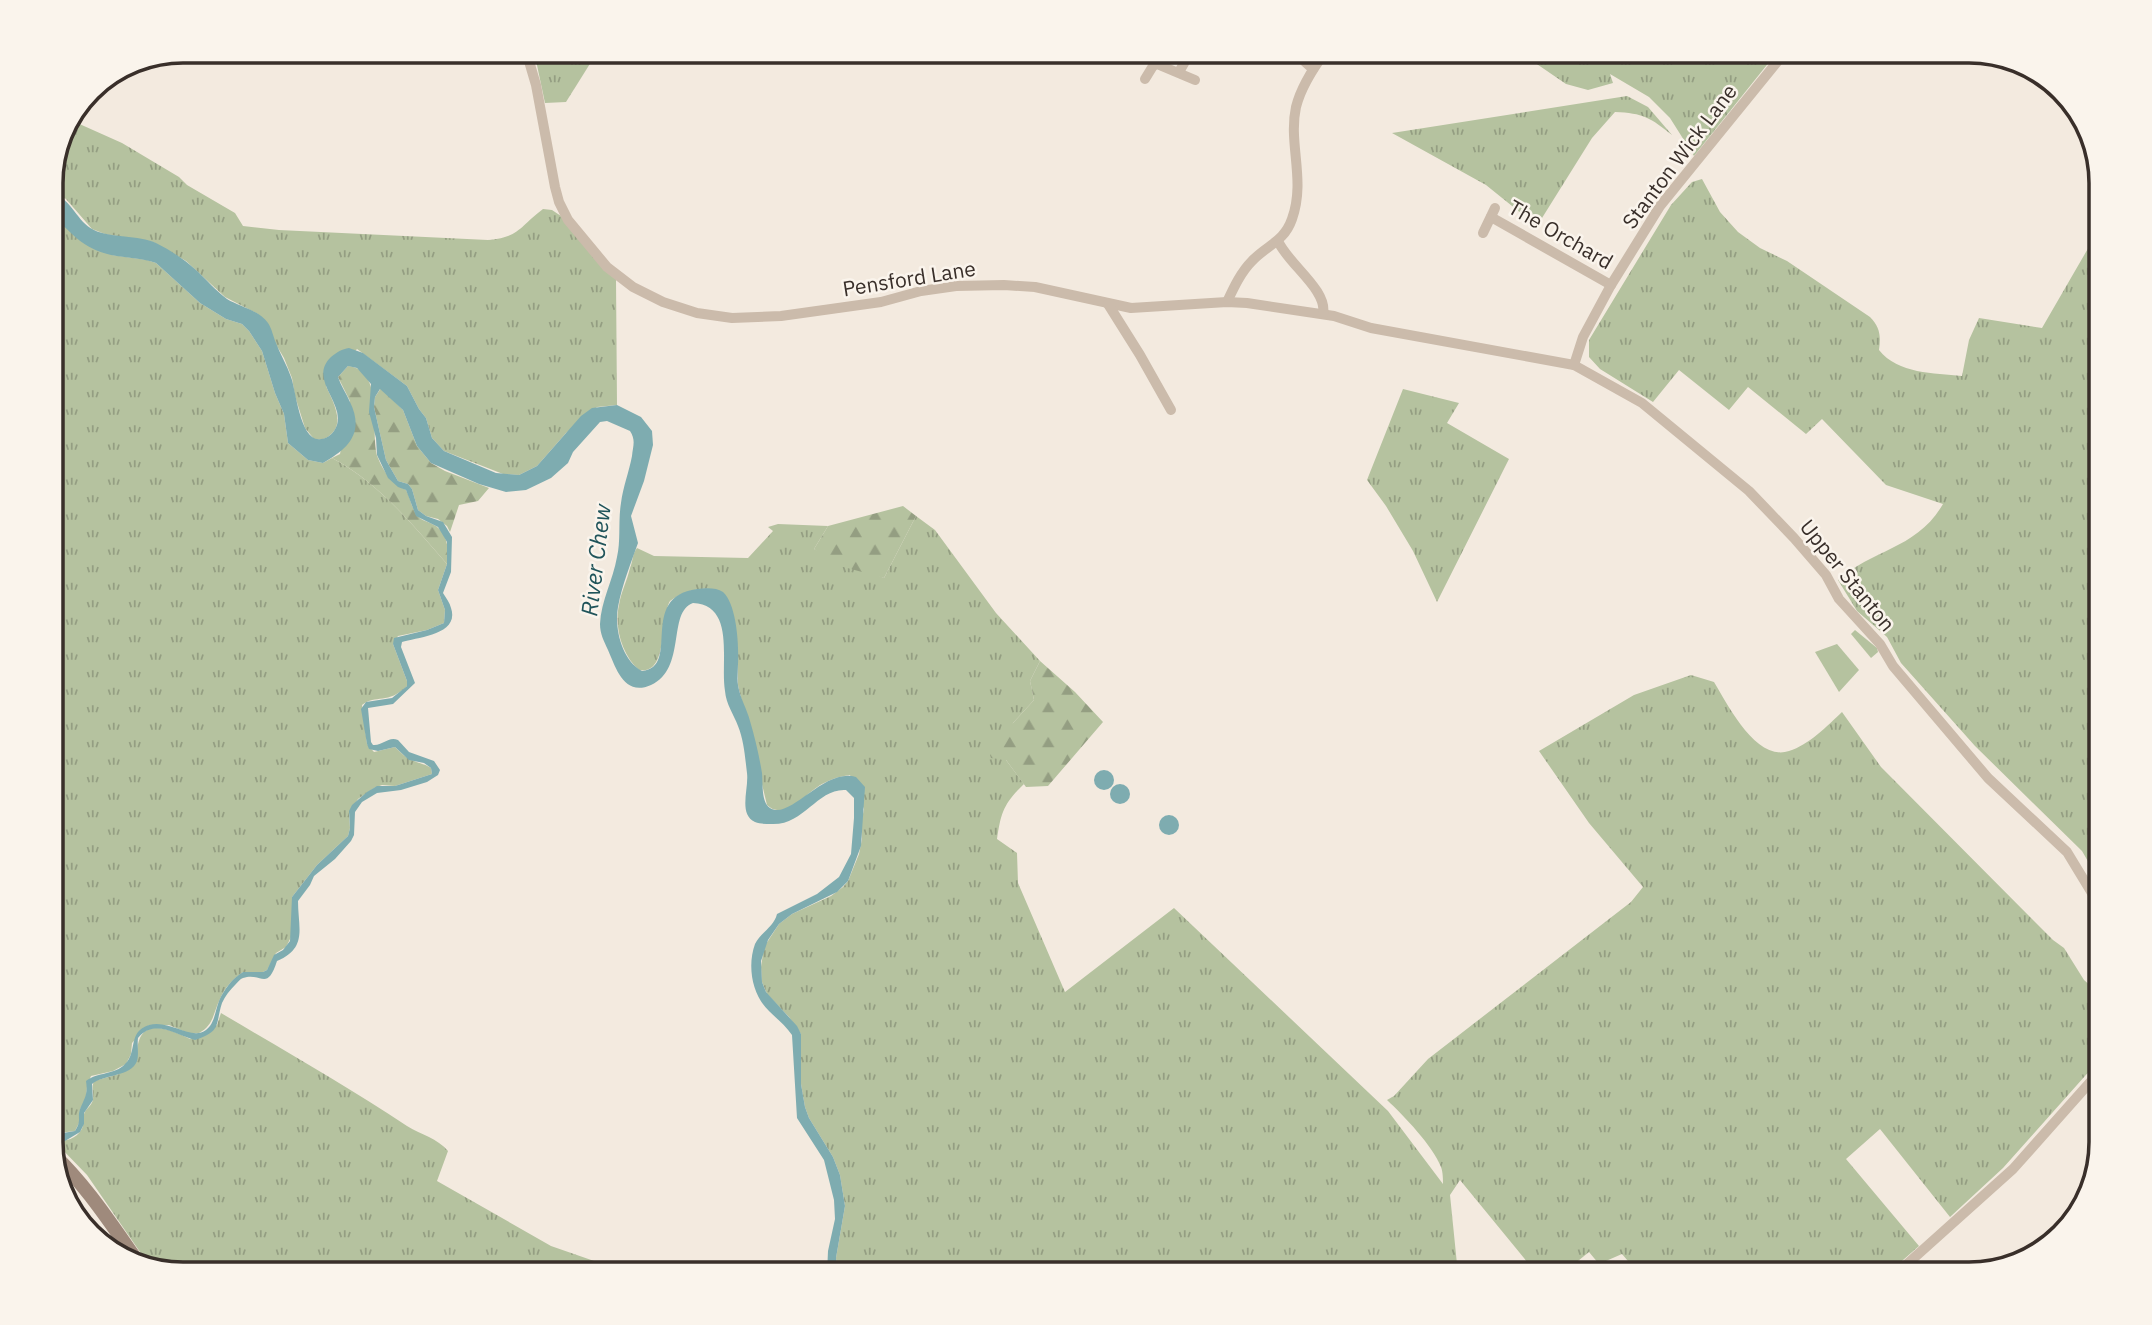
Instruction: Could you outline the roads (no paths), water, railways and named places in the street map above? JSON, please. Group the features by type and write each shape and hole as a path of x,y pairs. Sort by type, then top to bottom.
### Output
{"main road":[{"path":"66,1166 128,1249"}],"street":[{"name":"Pensford Lane","path":"530,63 555,187 568,220 607,267 633,287 663,302 696,313 732,318 781,316 889,301 921,291 956,286 1004,285 1035,287 1131,308 1227,302 1323,314 1371,328 1500,351"},
{"path":"1179,72 1184,63"},
{"path":"1307,63 1314,69"},
{"path":"1227,302 1250,263 1285,234 1292,219 1297,198 1296,108 1318,63"},
{"name":"Stanton Wick Lane","path":"1574,365 1583,337 1660,205 1776,63"},
{"path":"1145,79 1153,66 1157,65 1195,80"},
{"name":"The Orchard","path":"1483,233 1493,212 1611,285"},
{"path":"1278,241 1288,258 1317,290 1325,307 1323,314"},
{"path":"1108,304 1171,410"},
{"name":"Upper Stanton","path":"1500,351 1574,365 1642,403 1749,491 1826,575 1839,600 1880,644 1894,666 1988,778 2067,852 2089,888"},
{"path":"1909,1262 2013,1169 2089,1084"}],"water":[{"name":"River Chew","path":"63,198 83,222 94,230 149,240 161,246 191,266 227,299 264,319 271,328 289,373 304,425 314,438 323,439 328,436 338,422 323,375 331,357 349,348 363,353 407,386 426,418 432,438 444,451 496,473 519,475 537,466 581,416 592,408 617,405 641,417 652,431 653,445 631,516 638,543 617,615 621,643 629,660 642,671 653,667 659,658 664,617 669,605 679,595 700,589 720,590 728,598 734,616 738,647 738,685 755,740 767,805 778,810 787,807 832,779 844,776 856,777 865,787 861,846 848,881 837,892 792,914 779,924 768,940 761,961 762,982 766,992 801,1034 801,1084 805,1107 840,1175 845,1206 836,1262 828,1262 835,1219 834,1200 824,1160 797,1118 792,1035 759,997 755,989 751,962 755,944 777,914 817,894 839,877 851,854 854,798 846,790 836,791 818,800 802,814 783,823 761,824 750,818 746,807 747,773 743,743 726,696 721,624 707,606 693,603 685,608 669,667 662,677 642,688 634,687 622,679 602,637 600,624 618,551 621,503 634,440 630,431 607,421 600,422 573,452 568,463 551,478 526,490 506,492 479,484 431,463 417,446 403,410 380,389 375,397 374,407 386,460 398,481 408,484 412,489 418,510 443,522 452,537 451,572 443,593 452,617 449,624 436,633 402,642 401,647 415,683 393,704 368,708 371,742 377,745 391,739 398,740 409,752 434,761 440,770 438,775 427,782 401,790 377,793 362,802 355,812 354,835 351,841 314,876 298,901 300,928 293,950 277,961 267,978 243,978 229,991 223,1000 218,1022 210,1034 195,1040 165,1030 151,1029 144,1032 138,1038 138,1058 134,1066 123,1073 92,1084 93,1100 84,1113 84,1124 80,1132 63,1141 63,1133 75,1131 78,1124 86,1081 121,1068 129,1059 135,1037 142,1028 157,1024 200,1033 209,1027 221,997 232,981 243,972 267,970 274,955 283,950 290,941 292,897 317,865 348,836 349,811 352,805 377,786 395,786 432,774 431,768 424,763 409,760 395,747 378,751 369,749 361,709 366,702 392,698 407,686 393,644 394,638 444,623 445,610 438,590 447,564 447,542 438,527 416,516 406,490 388,478 377,455 376,438 369,412 371,384 357,368 348,366 338,377 354,413 356,423 352,439 340,452 323,463 308,460 288,443 284,414 262,351 242,324 226,319 200,303 156,263 101,252 78,239 63,226"},
{"path":"1104,770 1111,773 1114,780 1111,787 1104,790 1097,787 1094,780 1097,773"},
{"path":"1120,784 1127,787 1130,794 1127,801 1120,804 1113,801 1110,794 1113,787"},
{"path":"1169,815 1176,818 1179,825 1176,832 1169,835 1162,832 1159,825 1162,818"}]}
